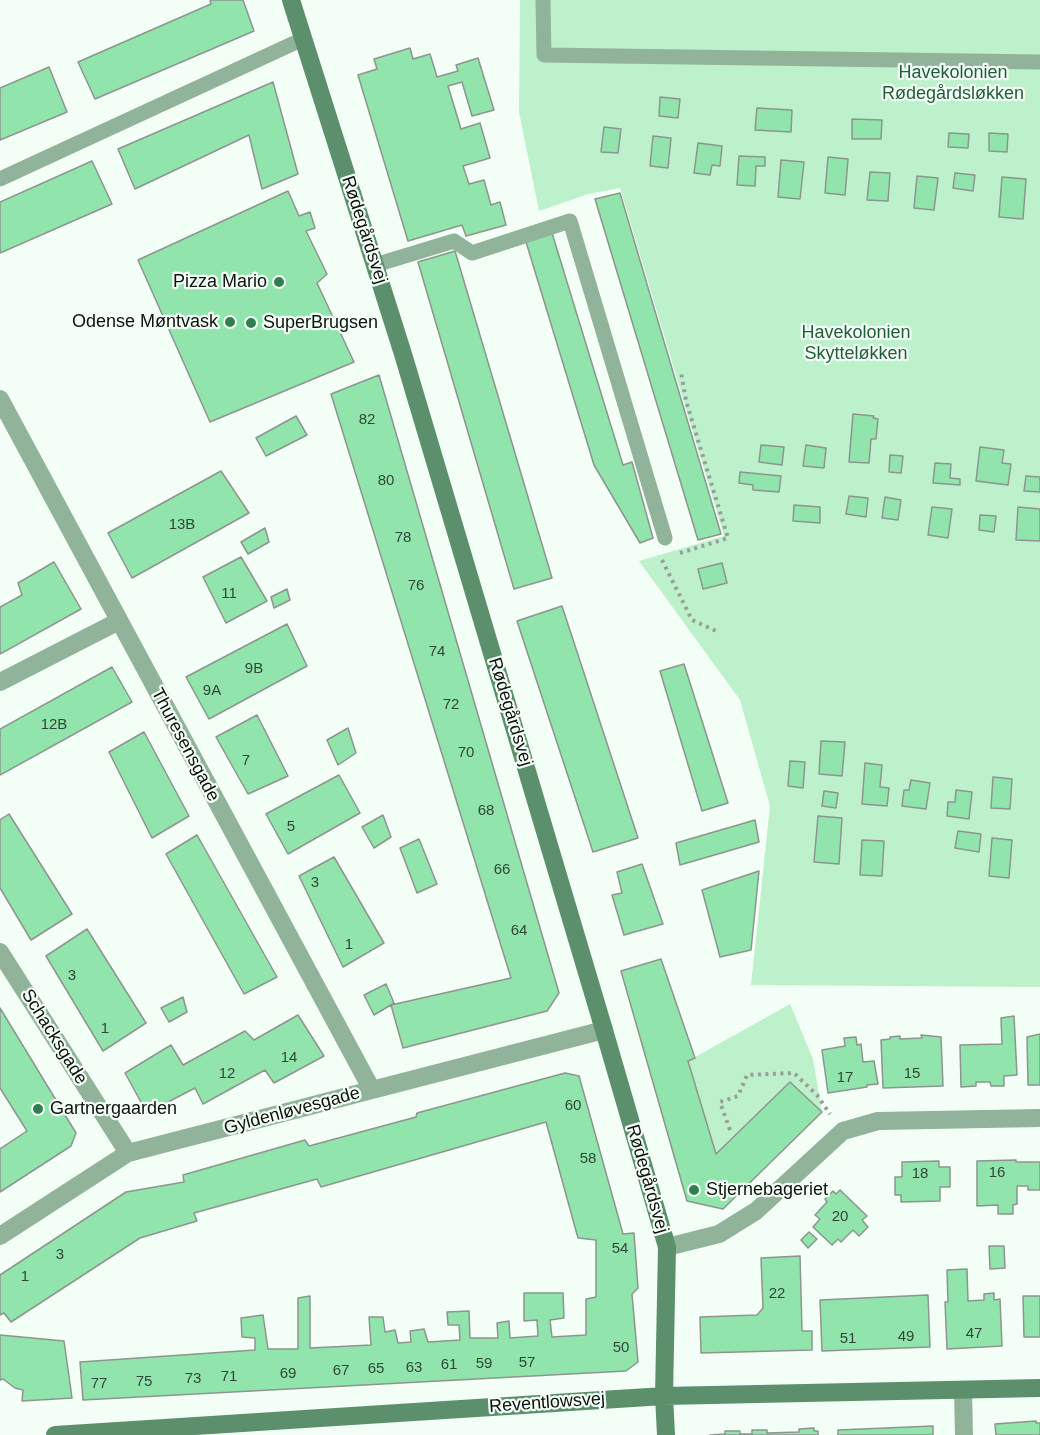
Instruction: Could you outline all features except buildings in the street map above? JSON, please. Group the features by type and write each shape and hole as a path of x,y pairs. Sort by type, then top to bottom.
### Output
{"street":[{"name":"Rødegårdsvej","path":"291,0 375,265 667,1247 664,1396 666,1435"},
{"name":"Thuresensgade","path":"0,399 372,1090"},
{"path":"0,682 118,621"},
{"name":"Schacksgade","path":"0,952 128,1153"},
{"name":"Gyldenløvesgade","path":"0,1236 128,1153 604,1030"},
{"path":"667,1247 719,1234 756,1211 843,1131 878,1121 1040,1118"},
{"name":"Reventlowsvej","path":"55,1435 664,1396 1040,1388"},
{"path":"963,1390 964,1435"}],"lane":[{"path":"543,0 544,54 1040,62"},
{"path":"0,179 303,39"},
{"path":"375,265 454,241 472,253 570,221 665,538"}],"path":[{"path":"681,372 686,402 728,538 661,560 692,620 716,632"},
{"path":"730,1130 720,1102 738,1096 747,1075 794,1073 816,1095 843,1131"}],"green space":[{"name":"Havekolonien Skytteløkken","path":"520,0 1040,0 1040,987 751,985 770,806 740,700 639,561 724,536 620,188 588,194 539,211 519,112"},
{"path":"790,1004 813,1059 822,1112 790,1082 716,1154 688,1061"}],"place":[{"name":"Pizza Mario","path":"279,282"},
{"name":"Odense Møntvask","path":"230,322"},
{"name":"SuperBrugsen","path":"251,323"},
{"name":"Gartnergaarden","path":"38,1109"},
{"name":"Stjernebageriet","path":"694,1190"}],"park label":[{"name":"Havekolonien Rødegårdsløkken","path":"953,83"}]}
